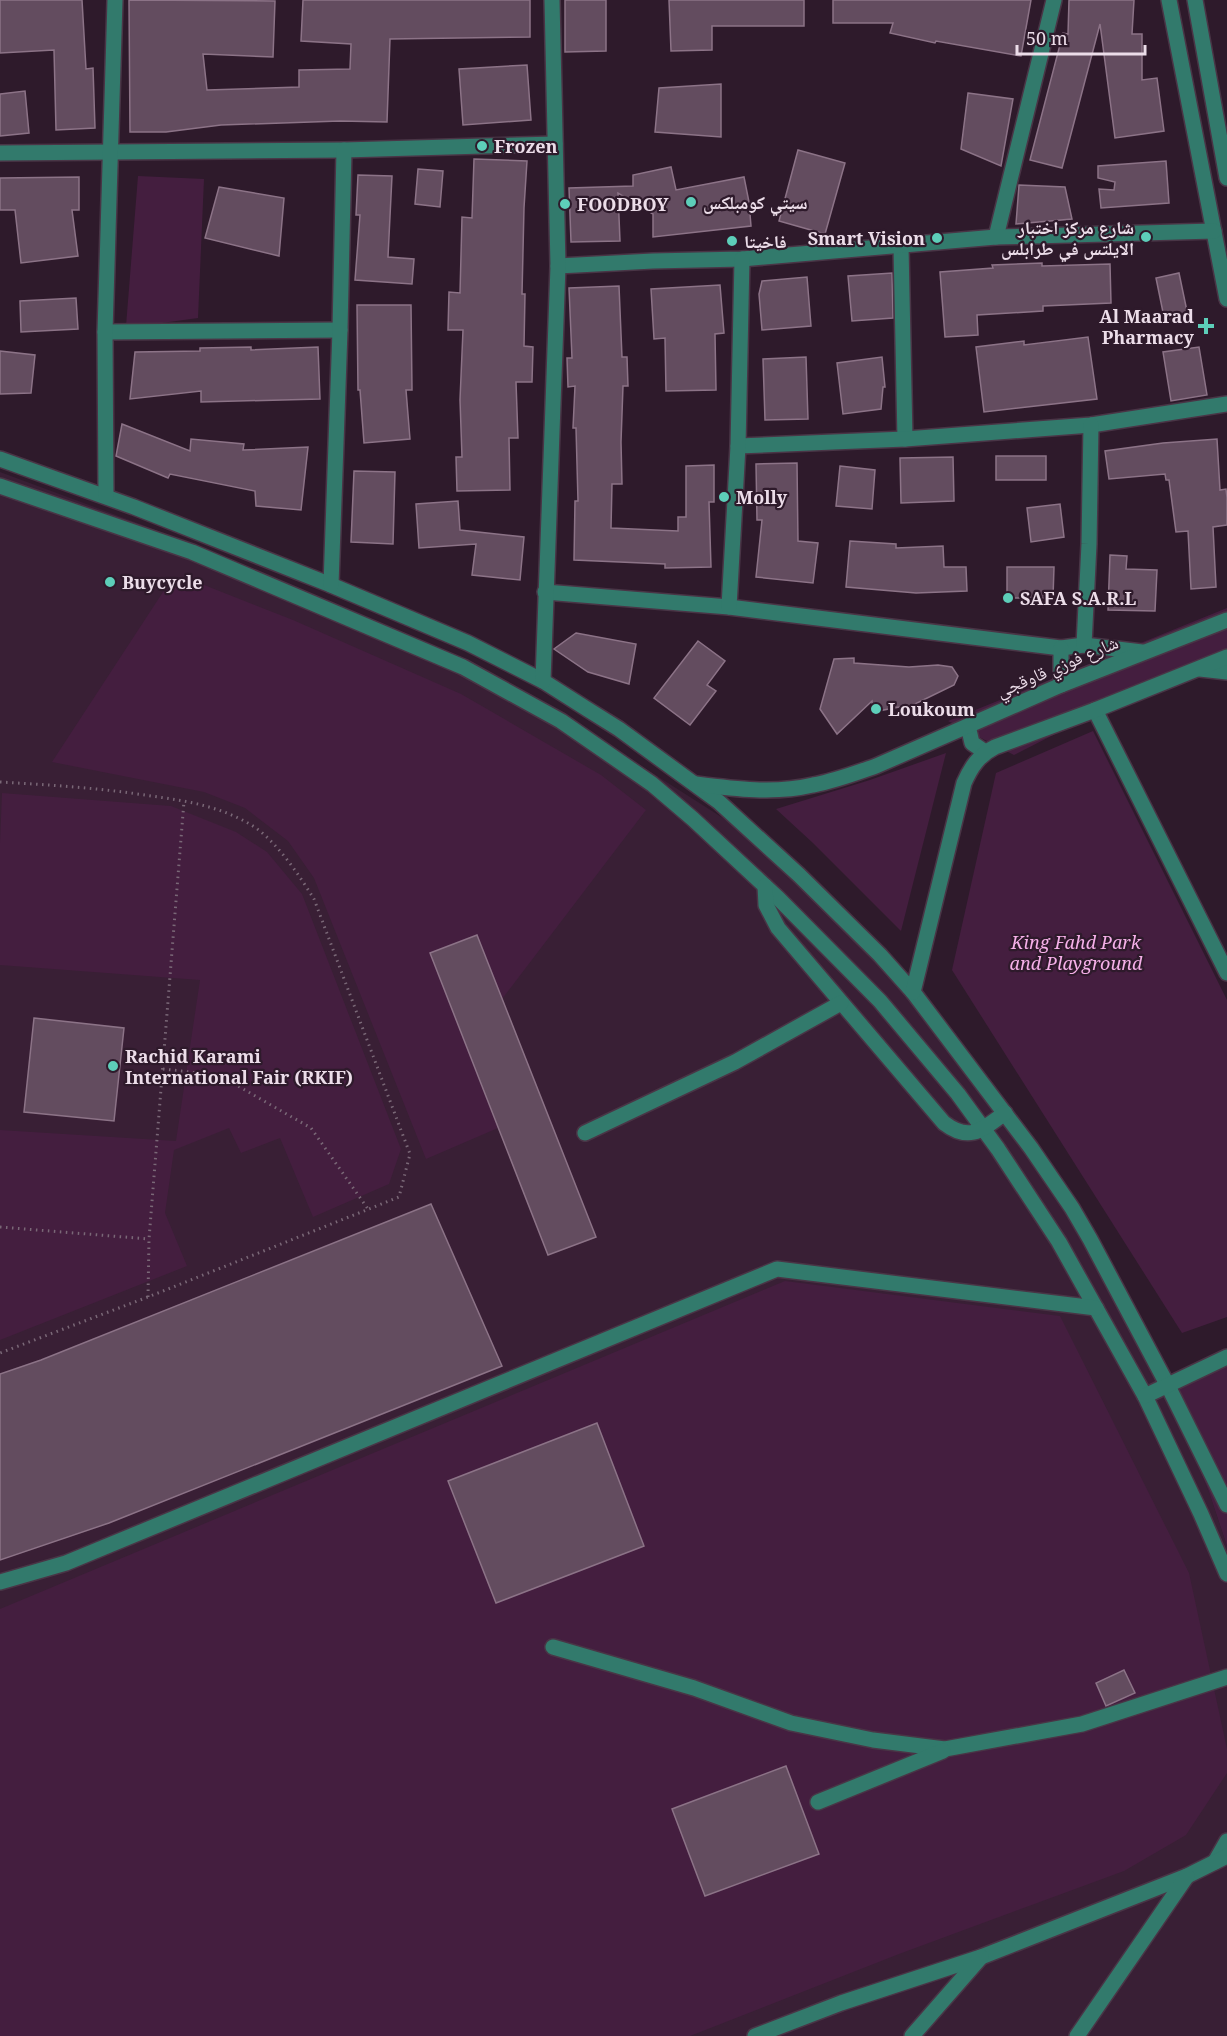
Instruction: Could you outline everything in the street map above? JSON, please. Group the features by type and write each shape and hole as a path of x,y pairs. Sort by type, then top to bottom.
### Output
{"street":[{"path":"106,496 105,332 115,0"},
{"path":"543,681 558,266 552,0"},
{"path":"996,237 1054,0"},
{"path":"1169,0 1227,299"},
{"path":"1195,0 1227,178"},
{"path":"0,153 344,150 555,144"},
{"path":"331,585 344,150"},
{"path":"558,266 742,259 996,237 1214,231"},
{"path":"901,246 905,439"},
{"path":"729,607 738,446 742,259"},
{"path":"105,332 340,330"},
{"path":"738,446 905,439 1091,425 1227,404"},
{"path":"1084,645 1091,425"},
{"path":"0,459 106,496 331,585 468,643 543,681 619,729 694,783 745,825 880,955 913,992 1005,1113 1072,1208 1168,1386 1227,1505"},
{"path":"0,486 192,552 463,667 540,707 645,779 693,819 765,886 880,1001 951,1086 983,1129 1059,1242 1145,1396 1227,1574"},
{"path":"545,592 729,607 1061,648 1084,645 1142,652"},
{"name":"شارع فوزي قاوقجي","path":"694,783 761,790 812,786 876,766 1061,685 1227,620"},
{"path":"1061,648 1061,685"},
{"path":"913,992 964,783 969,771 985,752 1227,657"},
{"path":"1197,669 1227,672"},
{"path":"1095,710 1227,973"},
{"path":"971,724 969,730 972,743 985,752"},
{"path":"765,886 766,905 774,922 944,1123 962,1134 973,1134 1005,1113"},
{"path":"585,1133 735,1062 841,1003"},
{"path":"0,1582 66,1563 777,1269 1096,1308"},
{"path":"1145,1396 1227,1357"},
{"path":"553,1647 694,1688 791,1723 873,1740 945,1749"},
{"path":"818,1802 945,1749 1082,1724 1227,1677"},
{"path":"755,2036 841,2003 981,1957 1187,1876 1221,1859 1227,1840"},
{"path":"1077,2036 1187,1876"},
{"path":"912,2036 981,1957"}],"path":[{"path":"0,782 118,791 184,801 216,808 256,829 290,862 314,899 410,1154 399,1197 0,1353"},
{"path":"148,1297 149,1239 184,801"},
{"path":"163,1069 198,1073 231,1082 311,1128 368,1209"},
{"path":"0,1227 149,1239"}],"shaded area":[{"path":"0,472 143,525 236,563 538,707 635,762 723,818 799,875 867,938 1058,1185 1165,1385 1209,1492 1227,1546 1227,2036 0,2036"}],"green space":[{"path":"138,176 204,179 198,318 126,326"},
{"path":"194,581 293,620 461,694 601,775 646,810 502,999 477,935 430,953 498,1128 426,1159 314,878 288,841 245,808 204,792 52,762 163,592"},
{"path":"1227,608 1227,660 1108,707 1014,755 948,721"},
{"name":"King Fahd Park and Playground","path":"1093,731 1227,1000 1227,1317 1182,1333 952,970 996,773"},
{"path":"946,753 901,931 776,809 870,780"},
{"path":"2,793 171,806 236,832 267,852 302,894 401,1149 389,1184 313,1217 280,1138 241,1153 229,1128 174,1150 165,1213 187,1266 0,1340 0,1130 176,1141 200,980 0,965"},
{"path":"785,1281 1060,1316 1189,1573 1227,1749 1227,1773 1186,1835 1124,1871 899,1954 690,2036 0,2036 0,1609"},
{"path":"1227,1359 1227,1546 1209,1492 1165,1385"}],"building":[{"path":"0,0 82,0 86,69 93,68 95,128 56,130 54,50 0,53"},
{"path":"129,0 275,1 273,57 203,54 207,90 299,87 299,70 350,69 351,44 301,41 303,0 530,0 530,37 390,39 387,122 340,121 221,125 166,132 130,132"},
{"path":"565,0 606,0 606,51 565,52"},
{"path":"669,0 804,0 804,26 712,26 712,50 671,51"},
{"path":"833,0 1031,0 1021,56 936,41 935,43 890,33 893,23 833,23"},
{"path":"1069,0 1134,0 1132,34 1142,34 1142,80 1157,78 1164,131 1115,138 1100,24 1062,168 1030,160 1063,33 1068,34"},
{"path":"527,65 531,120 463,125 459,69"},
{"path":"721,84 721,137 655,132 659,88"},
{"path":"25,91 29,133 0,136 0,94"},
{"path":"968,93 1013,99 1001,166 961,149"},
{"path":"798,150 845,163 825,234 779,221"},
{"path":"474,159 527,161 522,294 525,294 524,346 533,347 532,382 516,382 518,438 509,438 510,490 457,491 456,457 462,457 460,400 463,330 448,330 449,292 460,293 462,217 472,218"},
{"path":"1166,161 1169,203 1101,208 1099,189 1114,190 1115,182 1098,178 1098,166"},
{"name":"سيتي كومبلكس","path":"671,167 676,190 744,177 751,226 653,237 653,214 618,193 620,241 571,242 569,188 633,186 633,175"},
{"path":"418,169 443,171 440,207 415,204"},
{"path":"358,175 392,176 388,257 414,259 412,284 355,280 360,215 356,215"},
{"path":"79,177 79,210 72,210 78,256 21,263 15,210 0,210 0,178"},
{"path":"1019,185 1065,187 1072,219 1016,224"},
{"path":"219,187 284,198 279,256 205,238"},
{"path":"1042,263 1042,266 1110,264 1111,303 1043,306 1043,311 977,315 978,335 945,337 940,272 993,268 992,265"},
{"path":"892,273 893,318 852,321 848,276"},
{"path":"1179,273 1188,316 1165,322 1156,278"},
{"path":"807,277 811,326 762,330 759,294 762,281"},
{"path":"720,285 724,333 715,334 716,390 666,391 665,338 654,339 651,289"},
{"path":"619,286 622,357 627,357 628,386 623,386 622,484 612,484 611,528 678,531 678,517 686,517 686,466 714,465 714,502 709,502 711,567 665,568 665,564 574,560 575,501 578,501 576,428 573,428 575,386 568,387 567,358 572,358 569,288"},
{"path":"76,298 78,329 21,332 20,301"},
{"path":"357,305 411,305 412,390 406,390 410,439 364,443 360,390 358,390"},
{"path":"1088,337 1097,399 984,412 976,347 1024,341 1024,345"},
{"path":"251,347 251,350 318,347 320,399 201,402 201,391 130,399 135,352 200,351 200,348"},
{"path":"1199,347 1207,395 1171,401 1163,352"},
{"path":"0,351 35,355 31,393 0,394"},
{"path":"806,357 808,419 765,420 763,359"},
{"path":"882,357 885,387 883,387 881,409 843,414 837,363"},
{"path":"122,424 190,451 191,439 244,444 243,450 308,447 301,510 256,506 255,491 170,474 168,478 116,456"},
{"path":"1217,439 1220,490 1226,489 1227,525 1213,527 1216,587 1191,589 1188,531 1176,532 1169,480 1166,480 1165,474 1109,479 1105,451"},
{"path":"996,456 1046,456 1046,480 996,480"},
{"path":"953,457 954,501 901,503 900,458"},
{"path":"797,463 798,541 818,543 813,583 756,577 762,520 757,520 756,464"},
{"path":"840,466 875,470 872,509 836,506"},
{"path":"354,471 395,472 393,544 351,542"},
{"path":"458,501 460,530 524,537 520,580 472,575 476,544 419,548 416,504"},
{"path":"1060,504 1064,537 1031,542 1027,508"},
{"path":"850,541 896,544 896,548 943,546 944,567 966,567 967,591 916,593 846,587"},
{"path":"1110,555 1127,556 1126,569 1157,570 1155,611 1108,610"},
{"path":"1007,567 1054,567 1053,598 1007,598"},
{"path":"576,633 636,644 629,684 588,672 554,649"},
{"path":"698,641 725,661 707,685 716,691 690,725 654,698"},
{"path":"854,658 854,663 952,667 958,676 954,685 915,704 873,712 872,701 837,734 820,709 834,659"},
{"path":"477,935 596,1237 548,1255 430,953"},
{"path":"34,1018 124,1028 114,1121 24,1112"},
{"path":"431,1204 502,1366 109,1523 0,1560 0,1374 41,1360"},
{"path":"597,1423 644,1546 496,1603 448,1481"},
{"path":"1124,1670 1135,1693 1106,1706 1096,1683"},
{"path":"786,1766 819,1854 705,1896 672,1809"}],"place":[{"name":"Frozen","path":"482,146"},
{"name":"سيتي كومبلكس","path":"691,202"},
{"name":"FOODBOY","path":"565,204"},
{"name":"شارع مركز اختبار الايلتس في طرابلس","path":"1146,237"},
{"name":"Smart Vision","path":"937,238"},
{"name":"فاخيتا","path":"732,241"},
{"name":"Al Maarad Pharmacy","path":"1206,326"},
{"name":"Molly","path":"724,497"},
{"name":"Buycycle","path":"110,582"},
{"name":"SAFA S.A.R.L","path":"1008,598"},
{"name":"Loukoum","path":"876,709"},
{"name":"Rachid Karami International Fair (RKIF)","path":"113,1066"}]}
